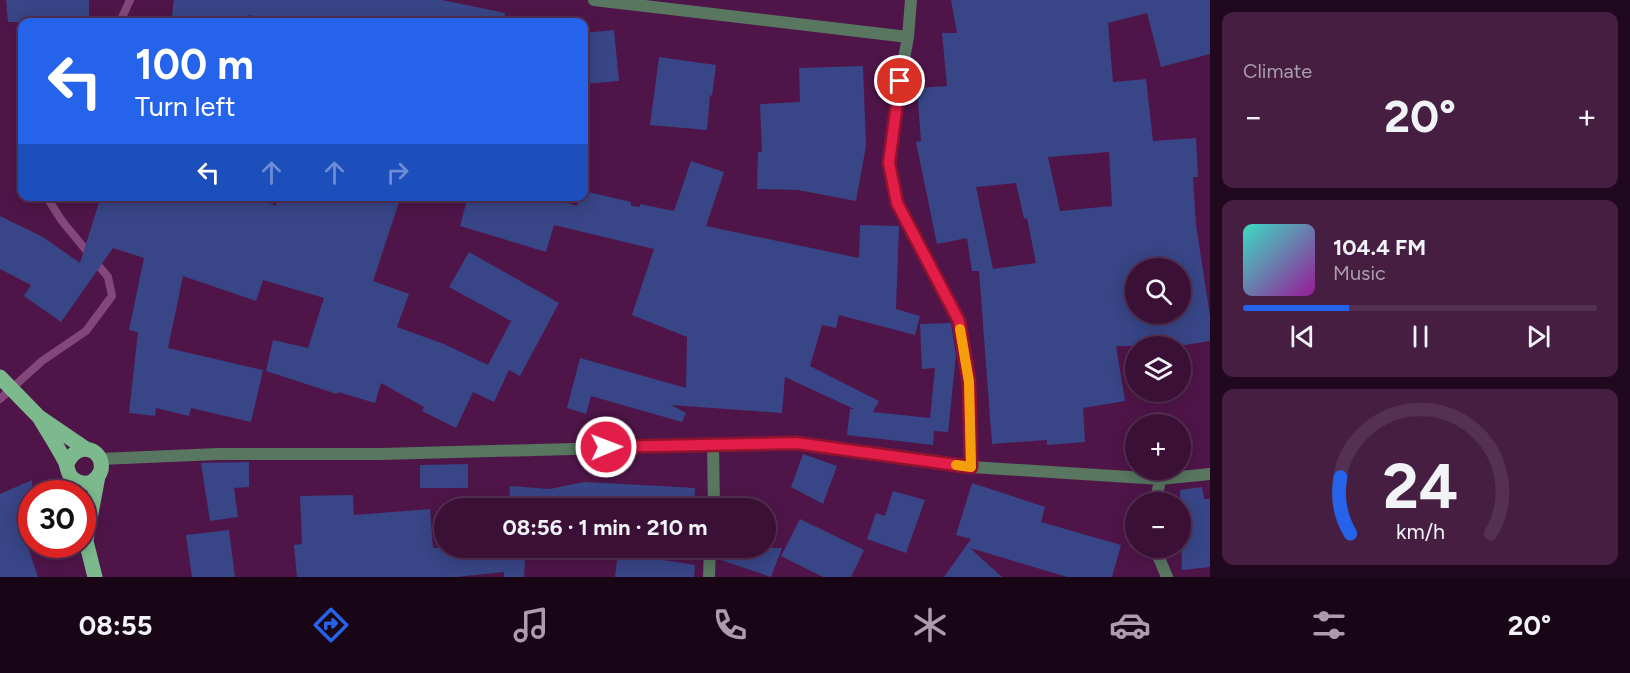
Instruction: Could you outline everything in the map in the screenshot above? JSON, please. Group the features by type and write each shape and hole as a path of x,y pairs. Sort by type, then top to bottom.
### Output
{"main road":[{"path":"2,380 34,413 94,452 100,459 102,468 96,484"},
{"path":"34,413 74,480 82,483 91,482 98,476"},
{"path":"71,480 68,468 70,456 77,450 86,448"},
{"path":"90,558 95,577"}],"street":[{"path":"594,0 908,37"},
{"path":"911,0 908,37 896,102 889,163 897,203 959,321 969,382 971,467"},
{"path":"100,459 218,454 381,454 796,443 971,467 1125,477"},
{"path":"713,446 714,498"},
{"path":"1191,476 1210,474"},
{"path":"709,577 710,558"},
{"path":"1159,558 1167,577"}],"building":[{"path":"6,0 89,0 89,18 18,18 18,22 8,22"},
{"path":"174,0 442,0 505,13 504,18 260,18 249,15 249,18 172,18"},
{"path":"951,0 1210,0 1210,54 1161,67 1147,13 1108,23 1113,82 1146,79 1153,141 1196,138 1198,177 1193,177 1196,225 1210,316 1210,341 1191,344 1191,336 1125,336 1125,346 1116,346 1125,401 1083,408 1085,442 1047,445 1047,440 992,444 979,271 972,271 967,238 937,244 916,142 921,141 917,88 947,86 942,33 957,33","holes":["1109,152 1112,206 1060,211 1048,157","1016,183 1024,219 1027,218 1036,263 993,269 976,187"]},
{"path":"614,30 619,81 588,84 588,33"},
{"path":"659,57 716,65 712,96 710,95 707,130 650,125"},
{"path":"863,66 866,146 856,201 798,190 757,189 758,152 762,152 760,104 800,102 799,68"},
{"path":"691,161 724,172 706,226 859,258 860,225 899,226 896,309 920,316 915,335 839,315 836,328 822,325 810,366 879,401 873,412 930,418 935,368 922,369 920,324 951,323 956,355 948,432 934,431 933,445 847,435 850,409 854,409 785,377 782,413 671,405 686,413 682,422 591,396 586,414 567,408 580,358 686,388 687,337 632,315 654,249 554,225 546,252 460,226 467,201 560,201 577,206 578,201 588,201 588,192 631,202 631,206 640,207 640,204 674,211"},
{"path":"99,201 266,201 276,206 277,201 399,201 373,281 409,294 397,327 444,344 488,365 511,321 449,287 469,252 559,303 520,376 509,370 494,402 473,392 456,428 422,411 424,407 381,383 375,403 338,392 337,394 266,371 273,340 308,348 324,298 263,280 256,301 183,276 168,348 263,370 251,422 191,408 189,416 156,408 155,416 129,413 138,332 129,330 144,258 113,248 61,322 24,296 31,285 0,269 0,216 43,237 80,263"},
{"path":"803,454 837,466 823,504 791,487"},
{"path":"249,462 249,487 234,488 238,517 210,521 201,463"},
{"path":"468,464 468,488 420,488 420,465"},
{"path":"584,482 695,488 694,498 509,498 510,486 550,489"},
{"path":"972,483 1045,507 1041,522 1121,545 1112,577 1067,577 970,548 1002,577 944,577 971,539 956,535"},
{"path":"18,486 18,558 32,558 38,577 0,577 0,494"},
{"path":"1202,487 1204,499 1210,499 1210,567 1182,570 1182,558 1191,558 1191,492 1180,492 1180,490"},
{"path":"893,491 925,500 906,553 867,539 876,513 885,516"},
{"path":"353,495 354,515 430,509 434,558 525,558 524,577 504,577 504,572 456,577 297,577 294,545 302,544 300,496"},
{"path":"800,519 864,550 851,577 823,577 781,556"},
{"path":"229,530 235,577 192,577 186,535"},
{"path":"776,548 782,548 771,577 718,559 776,558"},
{"path":"617,558 650,558 695,565 694,577 615,577"}],"waterway":[{"path":"122,18 130,0"},
{"path":"0,399 42,361 86,331 112,296 108,277 62,221 49,201"}],"slow traffic":[{"path":"956,465 971,467 969,382 960,329"}],"route":[{"path":"606,447 796,443 971,467 969,382 959,321 897,203 889,163 900,81"}]}
